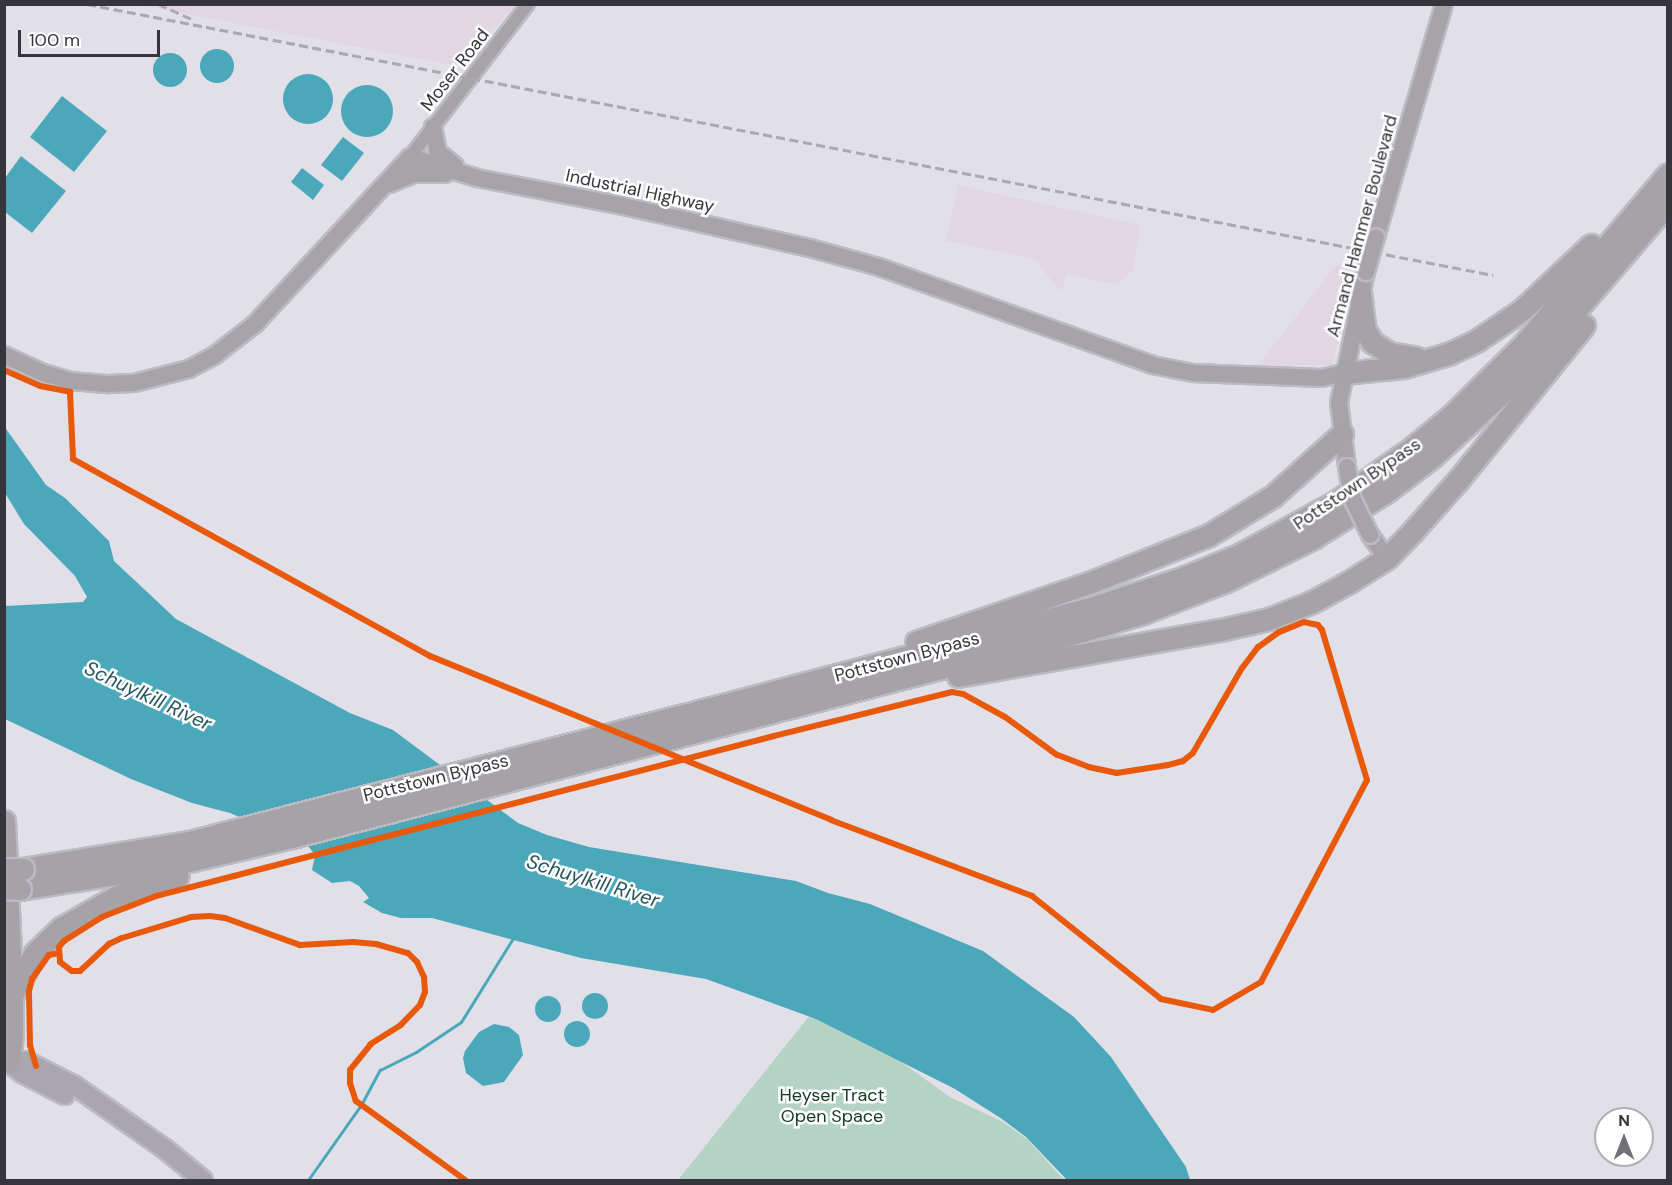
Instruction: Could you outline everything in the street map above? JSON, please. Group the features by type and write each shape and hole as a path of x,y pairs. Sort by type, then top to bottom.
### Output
{"highway":[{"name":"Pottstown Bypass","path":"13,879 115,876 219,859 292,837 1143,613 1268,562 1378,497 1431,458 1580,318 1599,269 1668,172"},
{"name":"Pottstown Bypass","path":"13,879 189,842 1097,606 1185,578 1241,554 1337,501 1412,448 1492,378 1550,314 1668,203"},
{"path":"1344,373 1404,367 1430,360 1476,341 1522,310 1599,269 1668,220"},
{"path":"1363,282 1365,330 1372,342 1389,353 1430,360"},
{"path":"842,694 926,682 1220,630 1269,619 1312,602 1387,558 1459,479 1580,318"},
{"path":"738,701 850,665 1176,550 1257,508 1341,434"},
{"path":"4,821 12,996 12,1035 7,1061"},
{"path":"12,996 24,969 41,946 82,914 144,886 219,859"},
{"path":"4,1039 7,1061"}],"main road":[{"path":"7,1061 22,1073 112,1123 192,1180"},
{"path":"7,1061 26,1061 75,1086 165,1149 203,1180"}],"street":[{"name":"Moser Road","path":"410,156 528,4"},
{"name":"Armand Hammer Boulevard","path":"1387,558 1370,535 1353,500 1341,434 1339,403 1363,282 1444,4"},
{"path":"433,127 438,152 446,161 477,178"},
{"path":"4,355 43,373 71,381 108,384 134,383 189,369 215,355 255,324 333,237 385,186 410,156"},
{"name":"Industrial Highway","path":"410,156 477,178 619,205 810,248 879,267 1152,365 1193,373 1322,378 1344,373"},
{"path":"385,186 397,179 424,173 477,178"}],"shaded area":[{"path":"140,5 515,5 461,67"},
{"path":"958,185 1140,225 1133,270 1117,285 1067,274 1063,289 1057,288 1035,259 946,241"},
{"path":"1336,265 1359,270 1332,365 1263,366 1263,359"}],"green space":[{"name":"Heyser Tract Open Space","path":"814,1010 897,1059 950,1097 1003,1122 1028,1140 1064,1180 678,1180"}],"water":[{"path":"217,49 229,54 234,66 229,78 217,83 205,78 200,66 205,54"},
{"path":"170,53 182,58 187,70 182,82 170,87 158,82 153,70 158,58"},
{"path":"313,74 326,81 332,89 332,109 326,117 318,123 303,124 290,117 284,109 283,94 290,81 298,75"},
{"path":"367,85 377,87 385,93 391,101 393,111 391,121 385,129 377,135 367,137 357,135 349,129 343,121 341,111 343,101 349,93 357,87"},
{"path":"62,96 107,131 74,172 30,137"},
{"path":"343,137 364,153 342,181 321,165"},
{"path":"21,156 66,191 32,233 5,212 5,178"},
{"path":"302,168 324,185 313,200 291,182"},
{"name":"Schuylkill River","path":"4,426 46,485 65,498 109,541 114,561 176,619 350,713 393,730 518,823 547,835 589,847 796,881 828,893 870,904 983,951 1074,1017 1111,1057 1186,1167 1190,1180 1067,1180 1026,1137 1002,1119 955,1089 816,1019 706,979 581,958 432,918 401,918 382,913 363,902 369,898 359,886 350,881 332,883 312,870 315,855 309,847 230,813 192,803 131,779 5,719 5,606 83,602 87,597 75,576 24,524 5,493"},
{"path":"595,993 604,997 608,1006 604,1015 595,1019 586,1015 582,1006 586,997"},
{"path":"548,996 557,1000 561,1009 557,1018 548,1022 539,1018 535,1009 539,1000"},
{"path":"577,1021 586,1025 590,1034 586,1043 577,1047 568,1043 564,1034 568,1025"},
{"path":"494,1024 509,1027 519,1035 523,1055 504,1082 483,1086 466,1073 463,1058 465,1051 479,1032"}],"waterway":[{"path":"308,1180 361,1105 380,1070 416,1052 461,1022 513,938"}],"railway":[{"path":"87,4 1493,275"},
{"path":"158,4 191,19"}],"cycle path":[{"path":"4,370 40,386 70,392 73,459 430,656 831,820 1032,896 1161,999 1213,1010 1261,982 1367,780 1322,630 1318,625 1304,622 1279,632 1258,647 1242,668 1193,753 1183,761 1168,765 1117,773 1089,767 1057,755 1005,717 963,694 952,692 774,736 234,876 156,896 102,917 64,941 59,947 60,962 72,971 80,971 109,944 122,938 191,917 210,916 225,918 300,945 353,942 376,944 408,953 417,962 424,977 425,992 420,1005 401,1025 371,1044 350,1070 350,1083 356,1101 465,1180"},
{"path":"36,1066 30,1045 29,991 32,979 49,955 59,953"}]}
